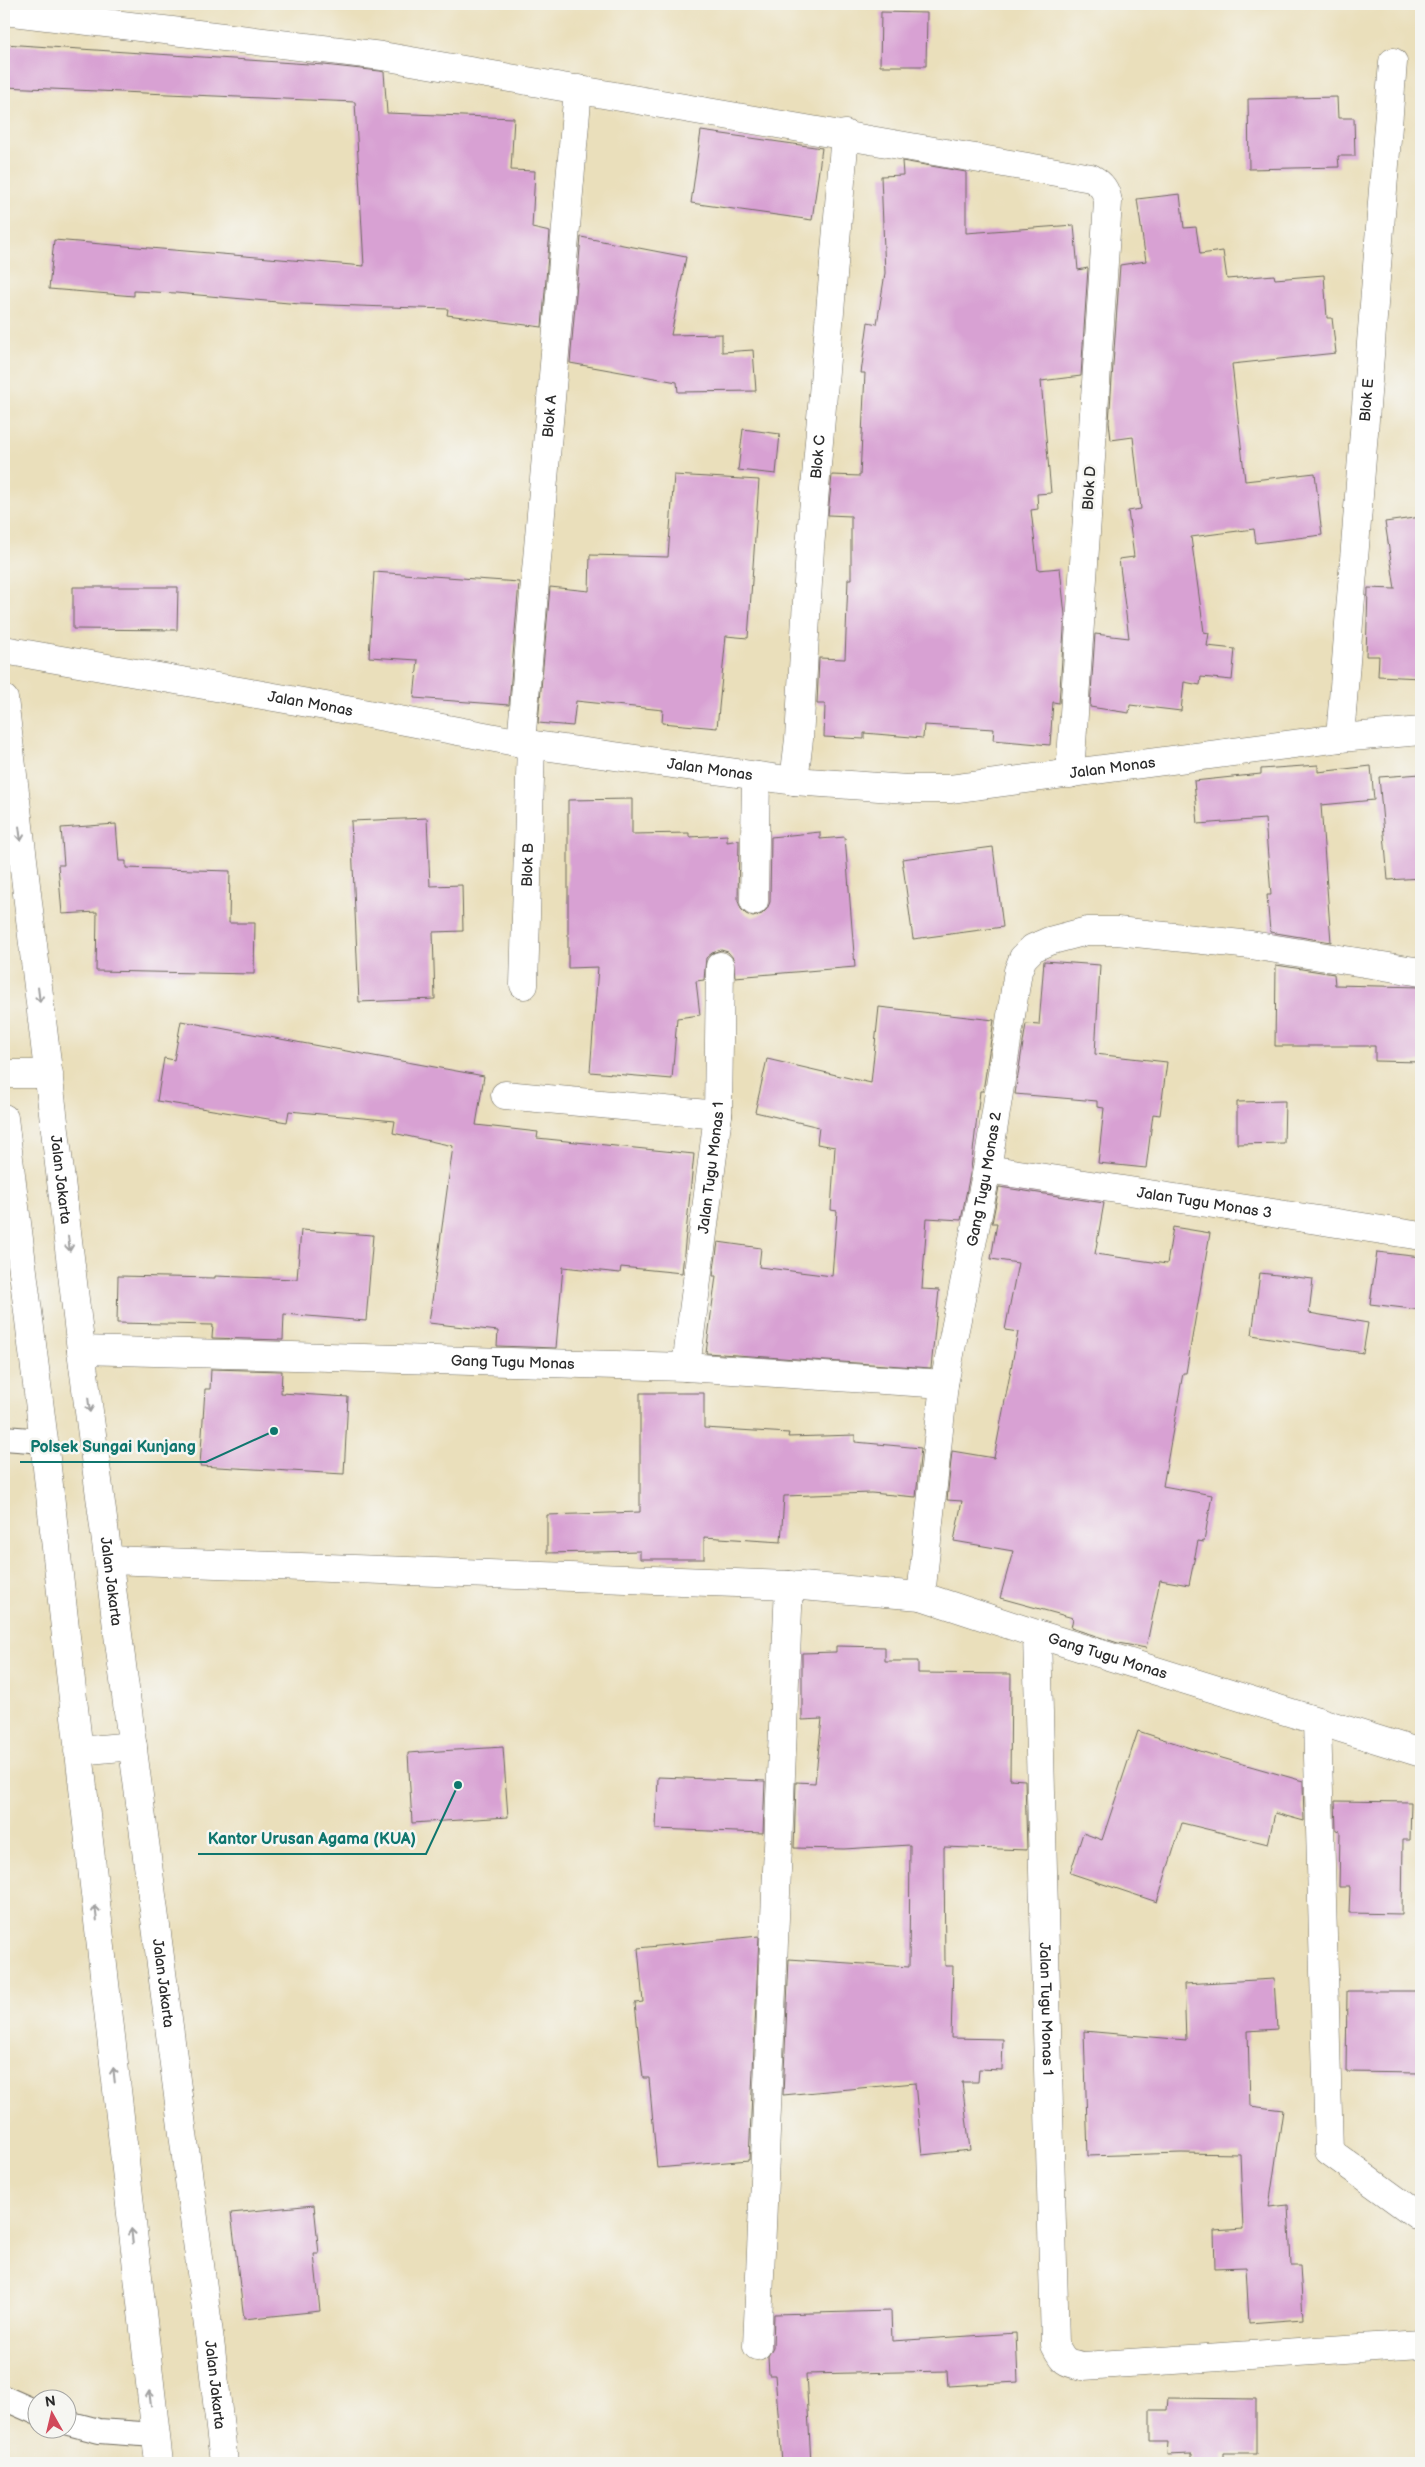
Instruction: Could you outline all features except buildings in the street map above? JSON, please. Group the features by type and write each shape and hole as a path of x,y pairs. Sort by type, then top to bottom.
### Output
{"street":[{"path":"4,10 382,56 845,134"},
{"name":"Blok E","path":"1340,738 1393,62"},
{"name":"Blok A","path":"526,744 578,89"},
{"name":"Blok D","path":"845,134 1092,178 1106,192 1108,202 1070,774"},
{"name":"Blok C","path":"794,781 799,739 810,548 845,134"},
{"name":"Jalan Monas","path":"4,650 332,707 526,744 794,781 907,789 950,789 1340,738 1421,731"},
{"name":"Jalan Jakarta","path":"4,699 82,1350 211,2349 224,2463"},
{"name":"Blok B","path":"524,985 526,744"},
{"path":"754,901 756,776"},
{"name":"Gang Tugu Monas 2","path":"921,1596 944,1384 988,1169 1018,971 1022,958 1033,948 1049,941 1087,931 1117,931 1251,945 1421,972"},
{"name":"Jalan Tugu Monas 1","path":"686,1367 718,1115 720,966"},
{"path":"4,1074 49,1074"},
{"path":"505,1095 718,1115"},
{"path":"4,1118 12,1246 44,1441 159,2463"},
{"name":"Jalan Tugu Monas 3","path":"988,1169 1421,1236"},
{"name":"Gang Tugu Monas","path":"82,1350 686,1367 944,1384"},
{"name":"Gang Tugu Monas","path":"109,1560 789,1584 921,1596 1037,1634 1421,1753"},
{"path":"757,2346 789,1584"},
{"name":"Jalan Tugu Monas 1","path":"1037,1634 1055,2345 1067,2363 1083,2366 1421,2344"},
{"path":"1317,1721 1329,2151 1421,2218"},
{"path":"78,1751 133,1746"}],"lane":[{"path":"4,1438 44,1441"},
{"path":"4,2398 28,2409"},
{"path":"78,2426 99,2431 155,2435"}],"place":[{"name":"Polsek Sungai Kunjang","path":"274,1431"},
{"name":"Kantor Urusan Agama (KUA)","path":"458,1785"}]}
